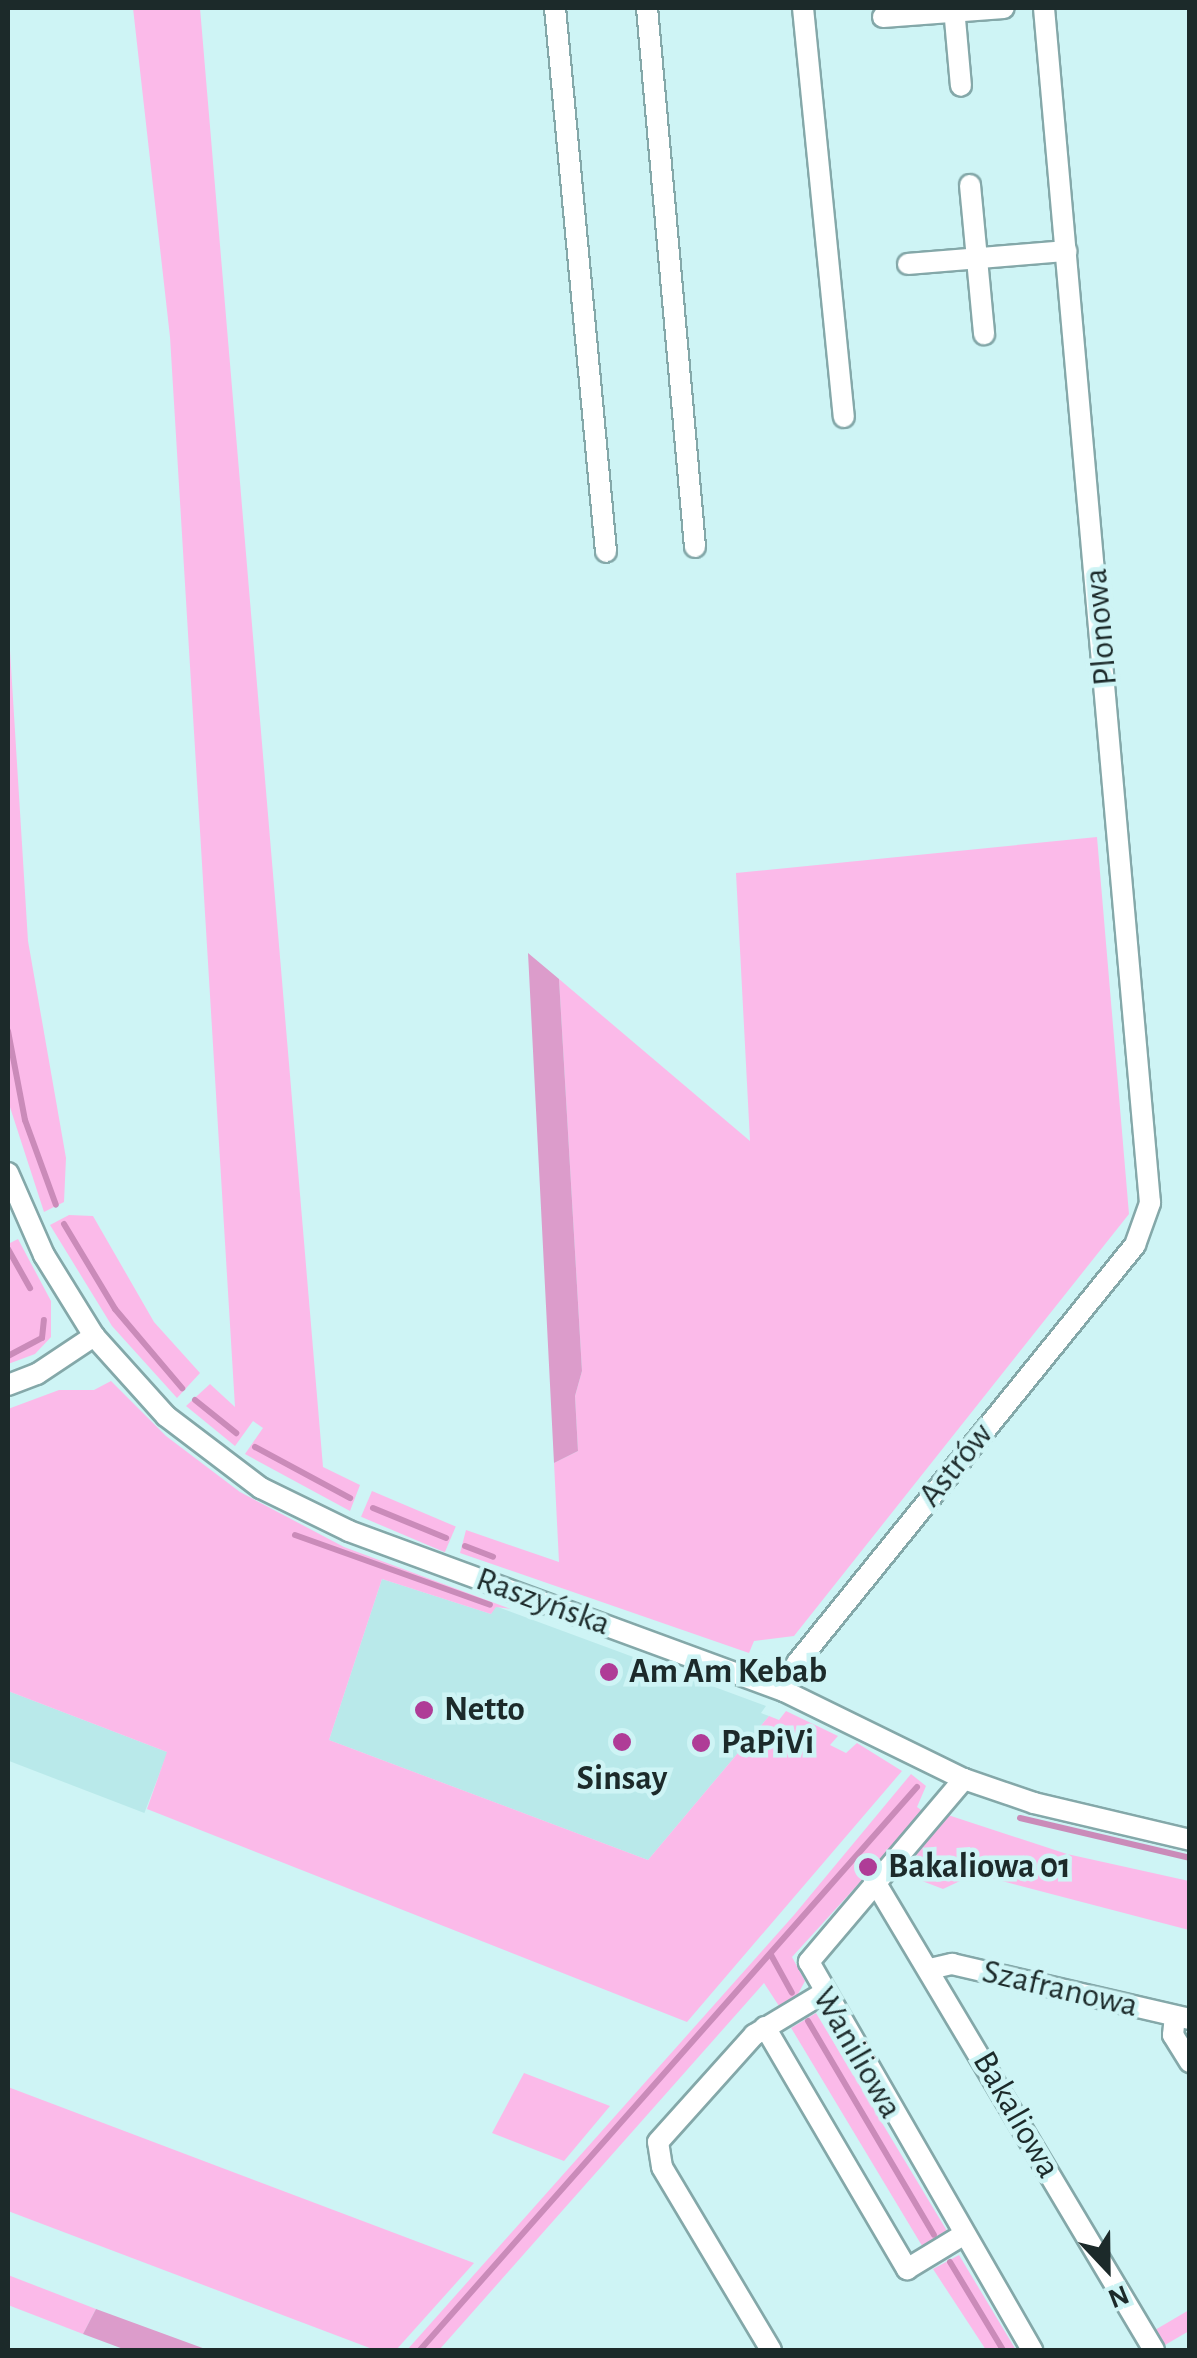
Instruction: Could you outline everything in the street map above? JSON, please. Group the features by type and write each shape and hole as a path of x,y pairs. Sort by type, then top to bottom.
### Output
{"street":[{"path":"555,8 606,552"},
{"path":"647,8 695,547"},
{"path":"803,8 844,417"},
{"path":"882,17 1004,8"},
{"name":"Plonowa","path":"1044,8 1151,1188 1135,1244"},
{"path":"954,9 961,86"},
{"path":"970,185 984,334"},
{"path":"908,264 1066,250"},
{"name":"Raszyńska","path":"8,1174 44,1255 94,1336 190,1437 292,1505 784,1691 964,1779 1034,1804 1190,1840"},
{"name":"Astrów","path":"784,1691 797,1663 1135,1244"},
{"path":"8,1385 37,1374 94,1336"},
{"name":"Waniliowa","path":"964,1779 815,1948 809,1962 822,1994 1032,2350"},
{"name":"Bakaliowa","path":"874,1880 1154,2350"},
{"name":"Szafranowa","path":"930,1970 952,1964 1182,2017"},
{"path":"771,2350 658,2154 658,2142 765,2027 822,1994"},
{"path":"1182,2017 1174,2035 1190,2062"},
{"path":"765,2027 907,2269 963,2235"}],"shaded area":[{"path":"133,8 200,8 323,1467 360,1485 350,1511 245,1454 263,1428 253,1421 235,1446 186,1406 210,1384 235,1407 170,337"},
{"path":"8,618 28,941 66,1158 64,1202 44,1212 8,1101"},
{"path":"1097,837 1129,1214 794,1636 754,1641 749,1653 460,1553 466,1530 559,1562 554,1463 578,1451 575,1396 582,1371 559,979 750,1141 736,873"},
{"path":"528,953 559,979 582,1371 575,1396 578,1451 554,1463"},
{"path":"69,1215 93,1216 154,1322 200,1373 177,1398 112,1326 50,1225"},
{"path":"18,1239 51,1301 51,1337 35,1354 8,1364 8,1244"},
{"path":"111,1381 166,1436 240,1492 344,1547 511,1609 496,1607 491,1614 382,1579 329,1740 648,1860 769,1716 779,1720 786,1711 838,1736 830,1745 846,1753 857,1743 902,1771 687,2022 147,1809 167,1752 8,1691 8,1409 59,1390 94,1390"},
{"path":"372,1491 456,1527 445,1552 361,1517"},
{"path":"382,1579 491,1614 495,1606 766,1706 761,1713 769,1716 648,1860 329,1740"},
{"path":"8,1691 168,1752 144,1813 8,1761"},
{"path":"911,1774 926,1786 917,1807 924,1812 792,1957 805,1981 798,1994 779,2006 764,1983 439,2350 407,2350 794,1915"},
{"path":"948,1815 1067,1854 1189,1881 1189,1930 975,1874 943,1889 896,1871"},
{"path":"816,2013 948,2233 924,2248 791,2028"},
{"path":"524,2073 610,2106 564,2161 492,2133"},
{"path":"8,2087 474,2263 396,2350 375,2350 8,2211"},
{"path":"959,2255 1016,2350 986,2350 933,2269"},
{"path":"8,2275 96,2309 83,2334 8,2305"},
{"path":"96,2309 208,2350 126,2350 83,2334"},
{"path":"1189,2310 1189,2331 1165,2345 1155,2330"}],"waterway":[{"path":"8,1031 25,1120 56,1205"},
{"path":"64,1224 115,1309 182,1388"},
{"path":"8,1249 30,1288"},
{"path":"8,1356 42,1338 44,1320"},
{"path":"195,1400 236,1433"},
{"path":"255,1447 350,1498"},
{"path":"373,1508 446,1538"},
{"path":"295,1535 490,1605"},
{"path":"465,1546 493,1557"},
{"path":"420,2350 917,1787"},
{"path":"1020,1818 1190,1858"},
{"path":"771,1955 792,1993"},
{"path":"808,2021 934,2235"},
{"path":"950,2262 1003,2350"}],"place":[{"name":"Am Am Kebab","path":"609,1672"},
{"name":"Netto","path":"424,1710"},
{"name":"Sinsay","path":"622,1742"},
{"name":"PaPiVi","path":"701,1743"},
{"name":"Bakaliowa 01","path":"868,1867"}]}
